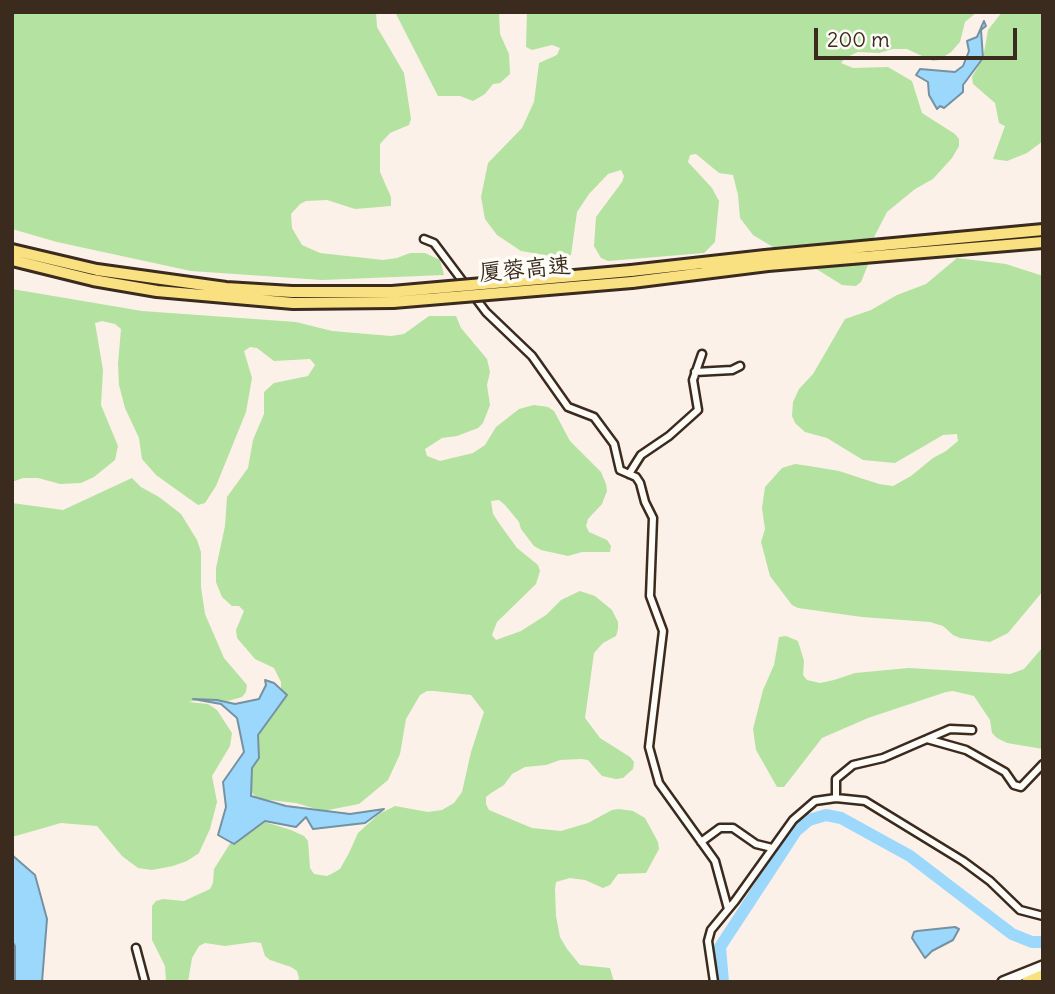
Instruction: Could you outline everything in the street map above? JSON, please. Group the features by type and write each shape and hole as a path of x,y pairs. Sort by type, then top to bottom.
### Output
{"highway":[{"name":"厦蓉高速","path":"12,260 93,280 157,291 293,303 768,265 999,240 1043,230"},
{"name":"厦蓉高速","path":"999,240 1043,242"},
{"name":"厦蓉高速","path":"12,250 97,270 226,288 393,297"},
{"path":"1027,982 1043,975"}],"street":[{"path":"424,239 434,243 486,312 531,356 568,407 594,418 614,444 620,470 640,484 653,518 650,596 663,631 649,747 659,783 715,861 728,909"},
{"path":"629,474 641,455 669,436 698,410 693,380 702,354"},
{"path":"695,372 732,370 740,366"},
{"path":"836,798 836,779 853,765 883,758 950,729 972,730"},
{"path":"927,739 966,750 1005,772 1014,785 1021,787 1043,764"},
{"path":"713,982 708,941 711,930 793,820 815,801 836,798 865,801 962,860 990,881 1020,910 1043,916"},
{"path":"701,842 720,828 733,828 756,844 772,848"},
{"path":"136,948 145,982"},
{"path":"1003,982 1043,966"}],"green space":[{"path":"12,12 376,12 377,27 404,73 411,119 409,125 390,133 380,144 380,172 391,197 391,206 355,209 327,200 306,201 291,214 292,228 302,245 320,253 383,260 410,253 425,253 440,260 444,275 322,280 191,271 57,242 12,229"},
{"path":"395,12 499,12 500,34 509,54 510,74 473,101 460,96 438,96"},
{"path":"527,12 977,12 965,22 960,42 939,60 933,61 907,49 893,49 879,53 858,52 841,63 853,68 888,67 912,81 922,113 955,134 959,139 959,146 933,179 915,189 887,212 872,241 869,262 861,282 856,286 842,285 753,235 740,218 733,175 719,173 696,154 690,155 688,162 712,188 719,201 715,242 704,253 608,261 601,258 594,246 596,217 622,182 624,176 621,170 608,174 577,212 571,255 564,258 521,251 497,235 485,219 481,197 488,163 522,128 534,102 539,63 557,55 560,48 552,45 532,50 526,47"},
{"path":"1002,12 1043,12 1043,141 1027,153 1007,161 993,159 1005,126 999,123 995,103 973,84 972,77 983,58 988,30"},
{"path":"957,258 1006,264 1043,276 1043,591 1008,633 990,642 960,638 943,626 930,622 862,617 798,608 792,605 770,576 761,542 765,529 762,508 765,487 782,468 795,464 809,466 893,486 958,441 957,434 943,435 895,463 863,460 827,438 805,432 792,416 793,402 799,389 813,374 845,319 926,284"},
{"path":"12,289 142,311 296,322 332,331 391,336 404,334 429,316 456,316 461,328 487,359 490,372 487,385 490,405 483,423 478,428 442,438 425,449 427,456 440,461 473,453 485,445 496,427 519,409 534,405 548,407 554,411 570,441 601,472 606,484 607,491 602,504 588,519 586,526 589,532 607,540 611,546 610,552 582,552 568,556 541,550 534,546 505,505 499,500 491,501 493,514 501,526 517,548 538,565 540,571 536,584 497,622 492,635 496,640 521,631 546,615 561,600 580,591 595,596 612,610 618,622 618,629 616,636 603,643 594,653 585,718 600,738 630,757 634,762 633,769 623,778 616,779 602,776 588,760 581,759 525,767 512,774 504,785 486,797 486,804 489,810 532,828 561,831 588,823 612,810 633,811 645,818 659,849 646,873 618,874 610,885 603,888 585,880 570,878 556,882 556,916 560,937 580,965 610,968 614,982 298,982 297,971 270,960 265,956 261,943 254,942 225,946 205,943 199,946 192,958 188,982 166,982 165,966 152,940 152,906 156,901 184,901 210,889 214,869 236,834 251,822 265,822 304,836 308,841 310,868 314,874 327,876 340,869 358,833 379,814 395,806 428,812 442,810 454,803 462,792 484,712 471,695 427,691 420,695 406,719 400,754 388,780 359,804 323,811 296,803 260,799 254,795 245,784 257,730 277,709 281,682 274,668 255,659 237,638 236,630 244,611 239,606 232,606 222,597 216,582 216,568 225,526 227,497 248,468 253,440 264,414 264,392 274,383 308,376 315,365 310,359 274,361 257,348 250,347 244,351 252,378 246,412 216,486 205,503 198,505 156,475 142,459 139,438 125,408 119,385 121,329 115,324 102,321 95,323 103,370 101,405 118,446 115,460 94,477 81,483 60,484 38,478 23,478 12,482"},
{"path":"132,478 181,514 197,540 201,552 201,587 205,614 224,658 247,685 242,697 228,701 207,699 188,702 208,704 217,710 232,733 230,746 212,776 217,802 210,829 199,853 187,861 152,870 138,868 122,856 97,826 61,823 12,837 12,503 63,510"},
{"path":"786,636 798,641 804,661 803,675 807,680 820,683 855,673 909,668 1010,674 1024,669 1043,647 1043,749 1007,743 997,738 992,733 990,720 974,696 946,692 868,718 822,738 784,787 777,787 756,750 753,729 763,690 774,665 779,637"}],"water":[{"path":"984,21 986,26 981,30 983,58 963,85 963,92 944,108 940,106 937,109 929,95 928,82 916,75 920,69 955,72 963,66 969,51 967,41 977,37"},
{"path":"265,680 274,683 287,695 258,735 259,758 252,768 251,796 286,806 350,814 384,809 365,823 313,829 306,817 296,827 265,821 234,844 218,835 226,807 223,782 244,752 237,718 221,704 193,699 235,704 259,699 266,685"},
{"path":"12,855 35,875 47,919 42,982 15,982"},
{"path":"955,927 959,929 953,940 932,951 925,958 912,938 917,931"}],"waterway":[{"path":"723,982 720,947 796,831 809,820 826,815 841,818 910,856 1012,934 1032,942 1043,942"}]}
